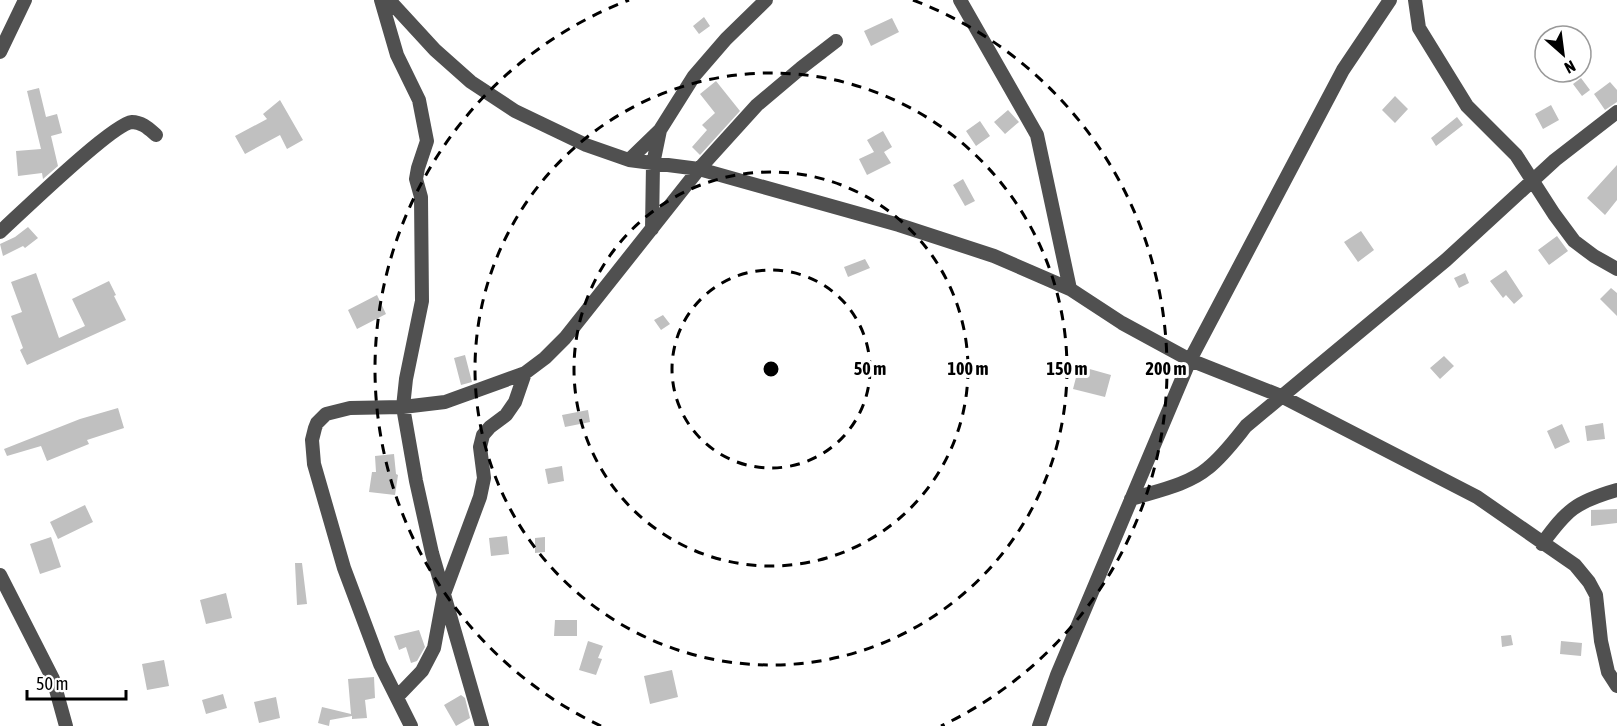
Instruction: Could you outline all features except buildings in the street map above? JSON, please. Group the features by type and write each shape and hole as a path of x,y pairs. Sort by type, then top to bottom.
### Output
{"street":[{"path":"0,52 25,0"},
{"path":"381,0 397,55 419,100 427,141 416,179 421,196 422,301 406,379 403,407 432,553 482,726"},
{"path":"389,0 435,50 480,88 515,111 586,145 629,160 699,169 899,225 994,256 1070,289 1122,323 1190,360 1281,396 1477,497 1575,565 1589,582 1596,595 1601,641 1608,672 1617,686"},
{"path":"629,160 660,130 694,76 726,39 766,0"},
{"path":"960,0 1037,135 1070,289"},
{"path":"1039,726 1057,675 1190,360 1343,70 1390,0"},
{"path":"1414,0 1419,28 1467,106 1516,155 1554,214 1574,240 1594,256 1617,269"},
{"path":"411,726 380,664 344,568 314,464 312,440 317,423 326,414 351,408 403,407 445,402 525,373 545,358 565,338 699,169 758,105 836,41"},
{"path":"1131,500 1187,480 1207,469 1246,426 1446,260 1555,160 1617,112"},
{"path":"0,232 120,127 131,122 139,123 156,135"},
{"path":"652,229 653,164 660,130"},
{"path":"397,697 422,671 434,648 444,594 480,497 484,478 480,447 483,435 506,415 514,402 525,373"},
{"path":"1542,544 1562,516 1577,505 1592,497 1617,490"},
{"path":"0,575 53,679 66,726"}]}
